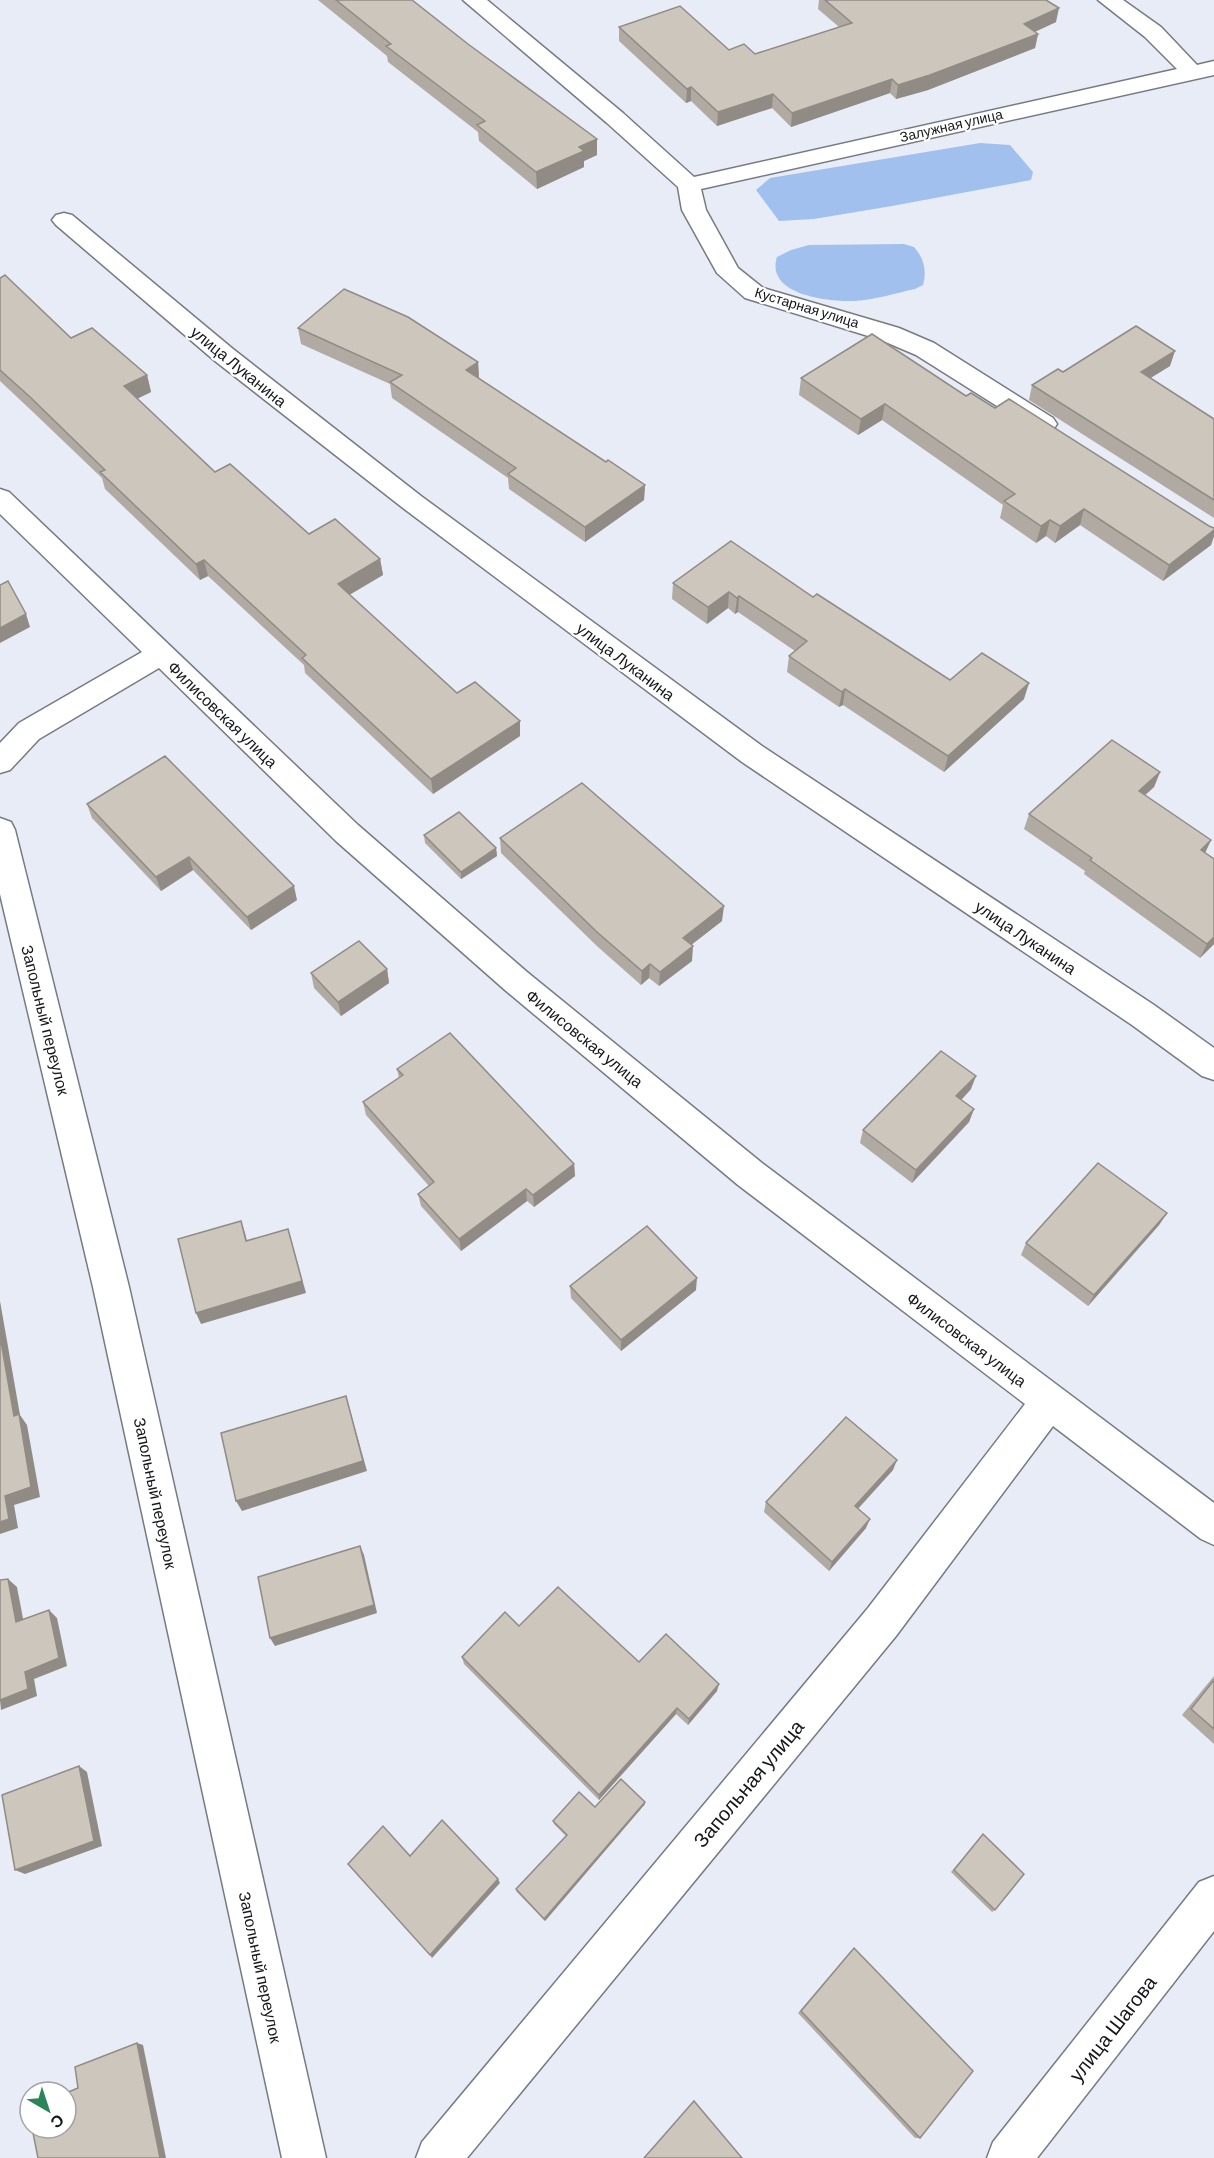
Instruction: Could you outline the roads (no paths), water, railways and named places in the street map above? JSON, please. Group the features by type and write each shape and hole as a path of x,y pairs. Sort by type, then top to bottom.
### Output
{"street":[{"path":"474,0 615,118 689,185"},
{"path":"1110,0 1203,70"},
{"name":"Залужная улица","path":"689,185 988,116 1203,70"},
{"name":"Кустарная улица","path":"689,185 693,210 729,273 754,293 890,334 925,349 1064,437"},
{"name":"улица Луканина","path":"64,220 224,355 412,502 752,754 1143,1015 1214,1066"},
{"name":"Филисовская улица","path":"0,498 347,833 516,981 750,1174 1214,1526"},
{"path":"0,762 29,731 160,654"},
{"name":"Запольный переулок","path":"0,830 111,1287 304,2158"},
{"name":"Запольная улица","path":"438,2158 882,1622 1049,1402"},
{"name":"улица Шагова","path":"1009,2158 1214,1897"}],"water":[{"path":"980,143 1010,145 1033,172 1031,180 814,219 779,221 756,190 770,178"},
{"path":"904,244 914,247 922,260 925,270 923,285 877,298 844,301 816,298 790,288 780,280 776,270 777,257 809,245"}]}
